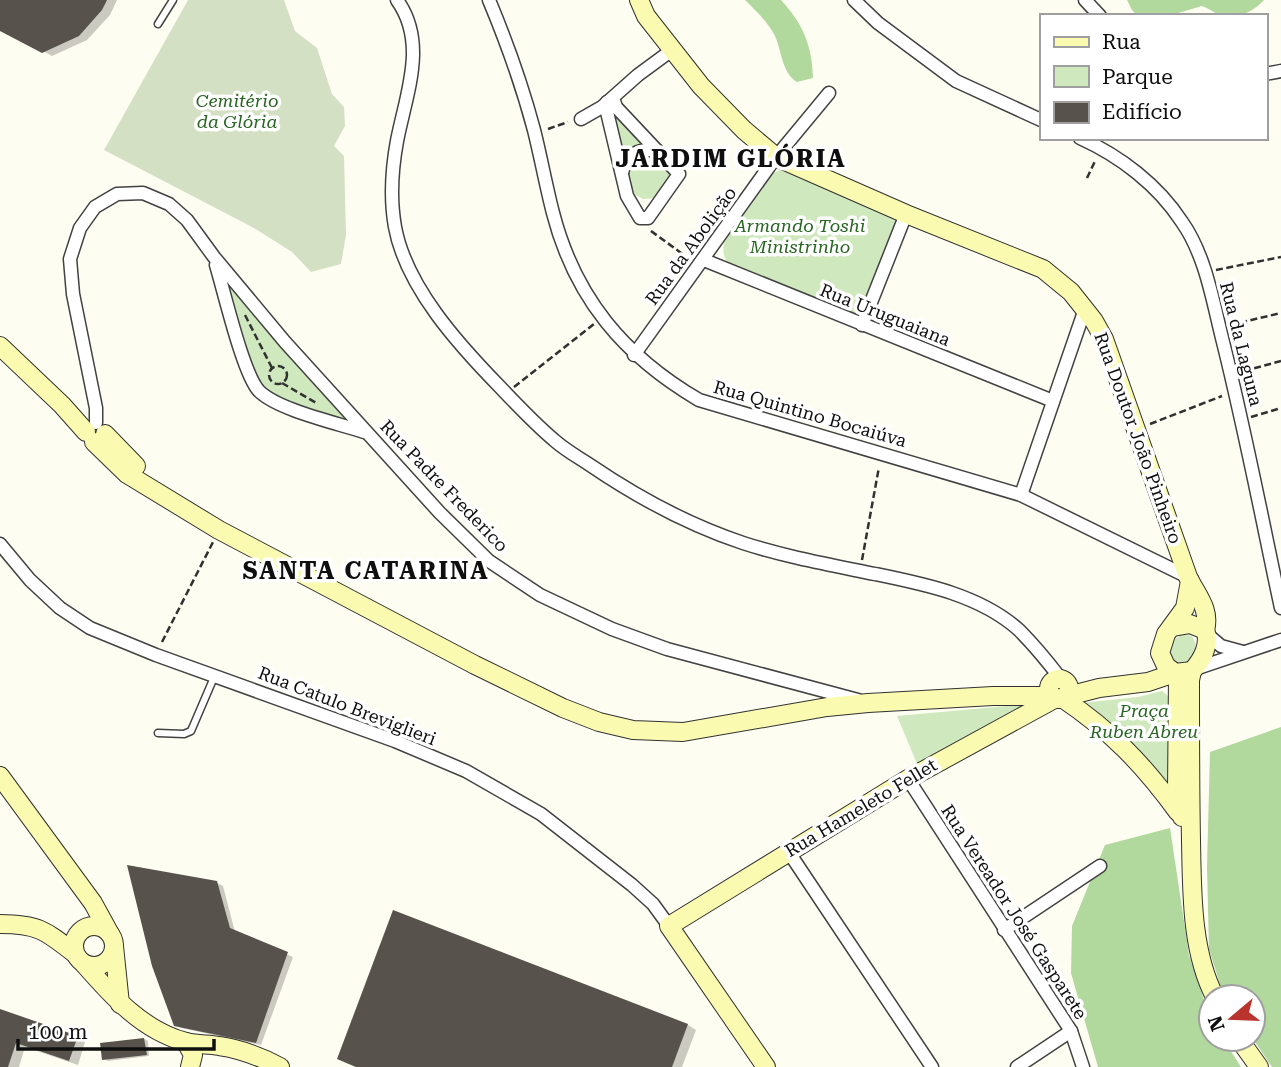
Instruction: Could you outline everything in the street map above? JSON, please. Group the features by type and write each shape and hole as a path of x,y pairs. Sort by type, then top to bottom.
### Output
{"street":[{"path":"397,0 413,39 414,62 396,144 392,189 395,228 423,293 451,334 506,393 555,442 613,481 688,522 744,543 938,587 980,605 1017,629 1059,691 1134,756 1182,817"},
{"name":"Rua Quintino Bocaiúva","path":"489,0 512,54 553,215 570,264 594,308 634,355 669,382 699,400 1021,495 1189,579"},
{"name":"Rua Doutor João Pinheiro","path":"639,0 646,16 701,86 744,130 776,157 906,215 1043,269 1071,292 1104,339 1189,579 1203,606 1207,632"},
{"path":"854,0 878,23 956,81 1040,120"},
{"path":"1085,0 1098,14"},
{"path":"581,118 610,100 672,50"},
{"name":"Rua da Abolição","path":"634,355 776,157 829,93"},
{"path":"610,100 679,174 648,218 641,217 631,205 607,109 610,100"},
{"name":"Rua da Laguna","path":"1084,140 1101,148 1137,173 1155,190 1183,222 1205,272 1235,391 1281,608"},
{"path":"622,174 625,161 630,156 645,149 658,151"},
{"name":"Rua Padre Frederico","path":"95,431 96,408 73,295 70,259 80,228 95,207 117,194 143,193 169,204 187,220 214,257 285,342 440,513 489,561 540,595 612,629 667,649 868,703"},
{"path":"862,325 906,215"},
{"path":"214,257 248,371 259,391 278,404 367,433"},
{"name":"Rua Uruguaiana","path":"701,263 1053,401"},
{"path":"1021,495 1085,309"},
{"path":"0,346 156,490 219,530 562,708 599,722 633,730 682,732 868,703 1014,696 1133,684 1165,678 1281,640"},
{"name":"Rua Catulo Breviglieri","path":"0,544 30,580 60,608 90,628 156,655 372,732 466,771 541,814 632,885 653,904 669,926"},
{"path":"1133,684 1146,676 1162,659 1161,647 1166,634 1185,608 1189,579"},
{"path":"1173,627 1190,624 1207,632 1221,646 1244,652"},
{"path":"1191,856 1177,792 1185,672 1206,648 1207,632"},
{"path":"1162,659 1185,672 1190,682 1191,856 1196,926 1208,983"},
{"name":"Rua Hameleto Fellet","path":"669,926 788,851 1059,691"},
{"path":"0,776 93,904 112,940 120,1004"},
{"name":"Rua Vereador José Gasparete","path":"908,779 1070,1031 1083,1067"},
{"path":"788,851 932,1067"},
{"path":"1004,930 1100,866"},
{"path":"0,924 27,924 39,928 79,958 120,1004 190,1055 211,1045 252,1054 280,1067"},
{"path":"79,958 74,940 77,934 87,927 99,926 112,940"},
{"path":"669,926 766,1067"},
{"path":"79,958 97,966 104,963 109,959 112,940"},
{"path":"1017,1067 1070,1031"}],"lane":[{"path":"158,24 173,0"},
{"path":"158,733 184,734 191,731 215,675"}],"path":[{"path":"534,132 581,118"},
{"path":"1087,178 1101,148"},
{"path":"641,217 647,228 701,263"},
{"path":"1205,272 1281,257"},
{"path":"1219,327 1281,313"},
{"path":"506,393 603,318"},
{"path":"1231,375 1281,362"},
{"path":"283,368 286,373 284,381 279,384 272,381 270,370 283,368"},
{"path":"1137,429 1235,391"},
{"path":"1241,419 1281,408"},
{"path":"860,571 881,453"},
{"path":"156,655 219,530"}],"green space":[{"name":"Cemitério da Glória","path":"188,0 284,0 295,31 317,48 332,94 344,107 345,126 334,146 344,156 346,235 341,264 311,272 292,252 254,228 104,150"},
{"path":"745,0 781,0 805,36 811,55 813,78 797,82 792,78 785,68 772,31"},
{"path":"1127,0 1264,0 1242,14 1217,14 1202,6 1175,14 1136,14"},
{"path":"610,109 655,149 625,161"},
{"path":"652,152 672,173 671,180 658,198 643,199 630,192 627,164"},
{"name":"Armando Toshi Ministrinho","path":"780,170 892,214 896,223 859,316 733,269 726,260 724,243 767,176"},
{"path":"225,277 351,423 294,406 278,399 267,390 243,344"},
{"path":"1183,634 1192,636 1197,647 1190,661 1183,666 1171,662 1170,653 1173,642"},
{"name":"Praça Ruben Abreu","path":"1162,691 1169,697 1167,781 1136,747 1082,703 1138,697"},
{"path":"1029,704 918,766 897,716"},
{"path":"1281,727 1281,1067 1272,1067 1262,1053 1267,1053 1267,983 1220,983 1209,949 1207,867 1210,752"},
{"path":"1170,828 1189,955 1198,983 1197,1053 1232,1053 1241,1067 1098,1067 1071,973 1072,926 1105,845"}],"building":[{"path":"0,0 107,0 102,10 79,36 42,53 0,31"},
{"path":"127,865 217,881 230,928 288,952 256,1043 174,1026 152,966"},
{"path":"393,910 688,1024 672,1067 356,1067 337,1059"},
{"path":"0,1009 78,1036 69,1061 16,1043 8,1067 0,1067"},
{"path":"144,1038 147,1055 102,1060 100,1043"}],"district":[{"name":"JARDIM GLÓRIA","path":"731,159"},
{"name":"SANTA CATARINA","path":"366,571"}]}
